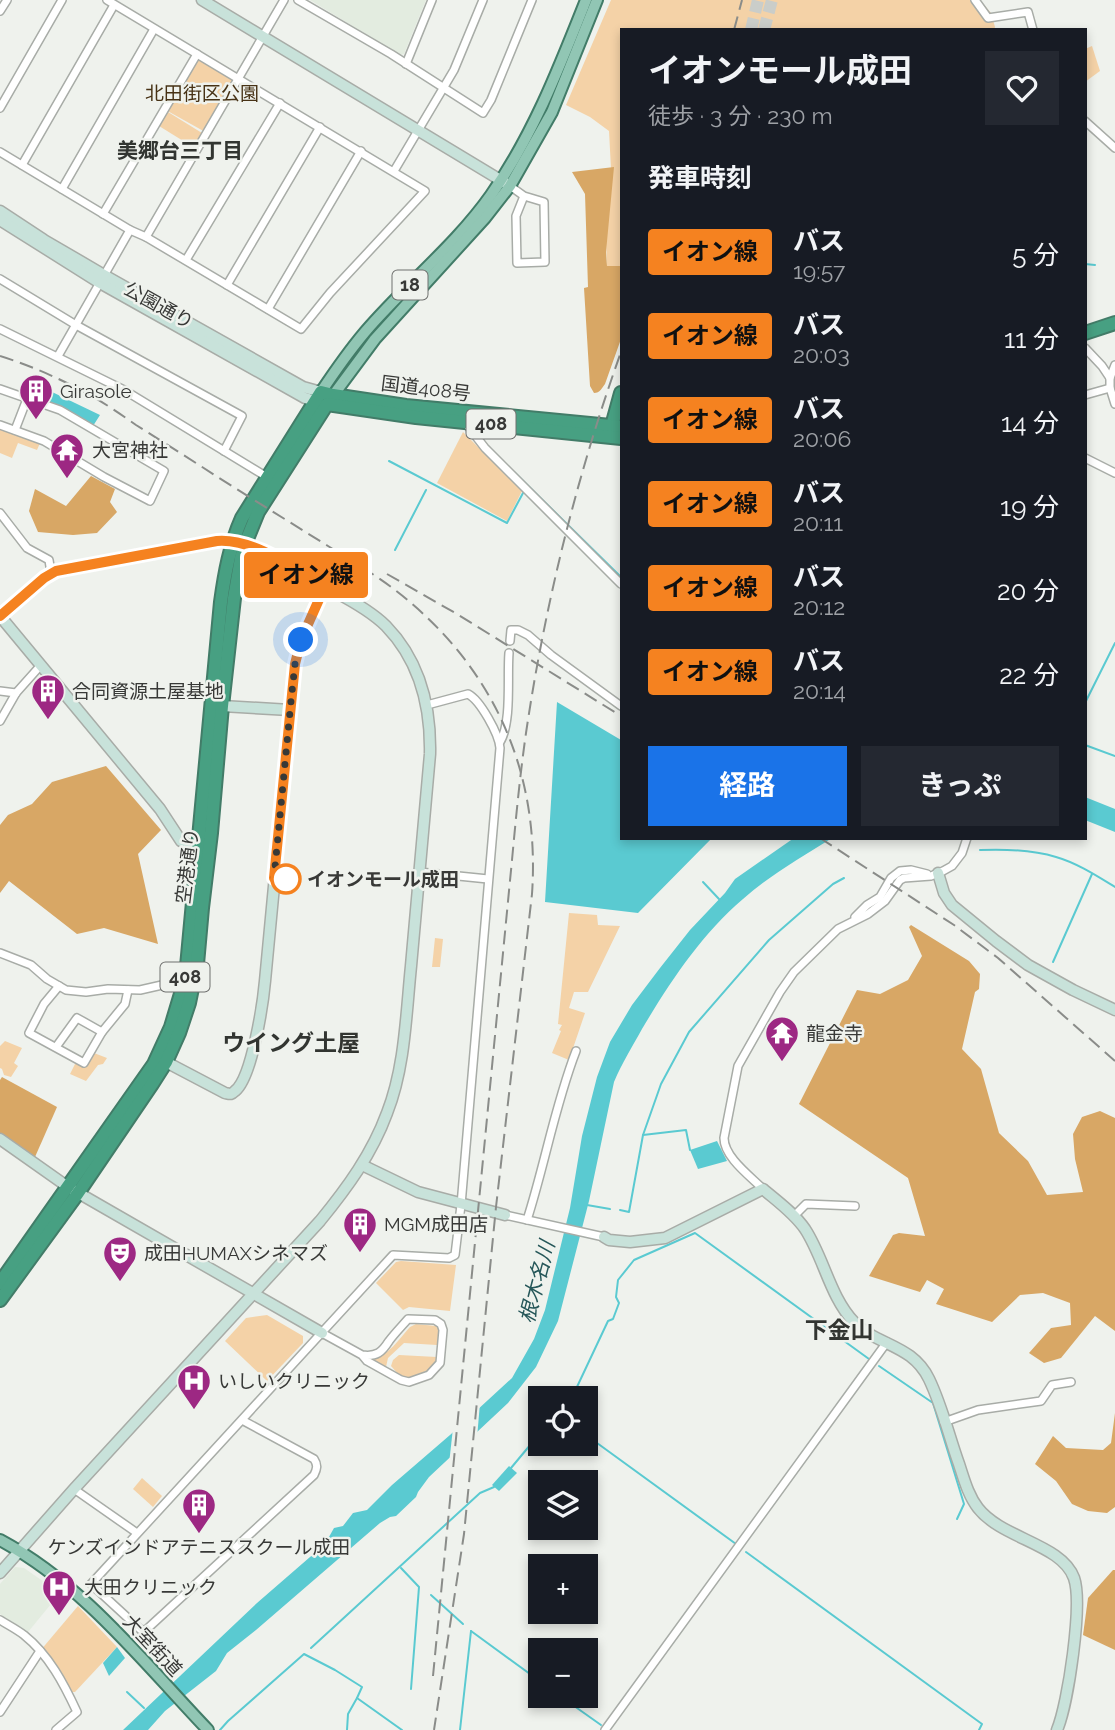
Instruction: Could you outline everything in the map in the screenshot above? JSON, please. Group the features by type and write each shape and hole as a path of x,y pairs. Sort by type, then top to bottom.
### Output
{"highway":[{"path":"1087,332 1115,323"},
{"name":"国道408号","path":"324,398 416,417 616,432"},
{"name":"国道408号","path":"324,398 616,432"},
{"name":"空港通り","path":"203,848 222,706 242,518 267,477 324,398"},
{"name":"空港通り","path":"0,1283 73,1190 166,1062 185,1018 203,848 221,602 239,542 324,398"},
{"path":"616,432 620,401"},
{"name":"空港通り","path":"0,1300 154,1064 172,1027 191,971"}],"main road":[{"name":"18","path":"506,182 559,70 586,0"},
{"name":"18","path":"324,398 485,218 552,112 597,0"},
{"path":"0,616 51,573 217,541 239,542"},
{"name":"大室街道","path":"0,1540 19,1551 88,1604 116,1630 208,1730"}],"street":[{"path":"0,11 7,0"},
{"path":"0,108 62,0"},
{"path":"0,152 301,329 330,293 425,191 107,0"},
{"path":"202,0 419,129 506,182 524,196 544,202 545,262 517,263 516,216 524,196"},
{"path":"146,237 285,0"},
{"path":"298,0 483,113 491,100 532,0"},
{"path":"406,64 432,0"},
{"path":"394,171 454,70 483,0"},
{"path":"975,0 988,18 1028,12 1033,28"},
{"path":"22,165 114,5"},
{"path":"62,189 154,29"},
{"path":"103,214 197,54"},
{"path":"186,260 280,103"},
{"path":"1087,123 1115,148"},
{"path":"227,285 320,127"},
{"path":"268,309 361,151"},
{"name":"公園通り","path":"0,211 102,279"},
{"name":"公園通り","path":"0,220 304,398 324,398"},
{"path":"58,356 130,230"},
{"path":"0,279 76,325 242,416 224,451"},
{"path":"0,328 124,390 267,477"},
{"path":"1087,350 1110,377"},
{"path":"1115,365 1110,377 1115,404"},
{"path":"1087,395 1110,388"},
{"path":"0,389 60,410 164,471 150,501 44,441 0,425"},
{"path":"15,430 27,399"},
{"path":"464,421 485,448 620,583"},
{"path":"1087,459 1115,473"},
{"path":"0,513 27,548 49,560 51,573"},
{"path":"0,1573 320,1222 350,1184 362,1166 388,1112 401,1065 430,754 427,705 422,687 403,646 376,617 258,548 239,542"},
{"path":"166,1062 229,1094 237,1090 245,1073 257,1035 262,1005 297,654 325,586"},
{"path":"0,616 160,809 181,841 203,848"},
{"path":"510,641 511,630 528,635 620,705"},
{"path":"242,1420 314,1459 314,1475 142,1631 92,1584 137,1533 393,1255 449,1258 455,1255 500,742 507,715 509,653"},
{"path":"0,721 16,693 41,665"},
{"path":"0,691 16,693"},
{"path":"427,705 468,694 474,697 500,742"},
{"path":"222,706 290,710"},
{"path":"966,840 956,862 947,869 900,880 885,901 868,914 838,929 794,972 738,1066 724,1144 733,1158 804,1228 842,1307 855,1324 902,1350 923,1369 929,1379 967,1489 978,1508 998,1526 1057,1556 1069,1567 1078,1601 1073,1648 1057,1730"},
{"path":"419,872 488,879"},
{"path":"934,874 952,905 996,942 1028,965 1115,1010"},
{"path":"0,953 31,965 59,986 86,992 108,989 140,990 162,985 191,971"},
{"path":"59,986 44,1004 29,1033 84,1063 102,1032 125,1004 128,990"},
{"path":"56,1047 76,1018 102,1032"},
{"path":"531,1221 566,1077 576,1051"},
{"path":"0,1139 73,1190 362,1355 368,1356 385,1349 408,1319 435,1320 441,1324 443,1330 440,1363 429,1375 409,1382 401,1380 367,1361 362,1355"},
{"path":"362,1166 418,1192 461,1205 609,1240 630,1242 665,1238 763,1189"},
{"path":"794,1216 806,1204 855,1206"},
{"path":"605,1730 887,1342"},
{"path":"944,1422 978,1410 1041,1401 1052,1385 1072,1382"},
{"path":"75,1489 137,1533"},
{"path":"0,1620 23,1635 40,1651 68,1692 77,1712 57,1730"},
{"path":"0,1712 40,1651"}],"shaded area":[{"path":"310,0 426,0 404,54 400,55"},
{"path":"614,167 606,252 607,266 620,266 620,342 605,384 594,393 590,386 584,288 588,287 585,194 572,172"},
{"path":"91,476 115,489 110,502 117,512 97,533 73,535 38,532 29,511 35,489 66,506"},
{"path":"106,766 161,830 138,854 158,944 104,928 77,934 9,881 0,893 0,825 8,815 32,804 52,782"},
{"path":"911,925 969,961 980,974 979,989 975,992 962,1049 981,1069 999,1133 1028,1161 1047,1195 1083,1192 1075,1159 1073,1134 1082,1117 1100,1111 1115,1118 1115,1331 1095,1316 1061,1358 1044,1363 1029,1353 1051,1328 1071,1325 1070,1303 1043,1293 1020,1295 992,1322 936,1304 944,1289 927,1280 920,1292 869,1276 893,1235 899,1233 925,1236 908,1178 799,1104 857,990 880,994 908,980 922,956 909,927"},
{"path":"2,1077 57,1107 35,1157 0,1133"},
{"path":"1115,1413 1115,1507 1107,1513 1088,1511 1072,1504 1056,1481 1035,1464 1053,1436 1066,1448 1103,1450 1111,1443"},
{"path":"15,1567 24,1568 60,1593 28,1632 0,1614 0,1584"},
{"path":"1113,1570 1115,1650 1083,1635 1088,1598"}],"green space":[{"path":"611,0 980,0 991,13 995,27 620,28 620,266 607,266 604,196 611,169 609,131 590,117 566,105"},
{"path":"1092,46 1100,71 1087,81 1087,48"},
{"name":"北田街区公園","path":"196,55 239,78 207,133 164,109"},
{"path":"168,112 202,133 193,147 159,126"},
{"path":"0,428 40,443 37,450 18,443 12,458 0,453"},
{"path":"463,432 522,491 507,521 437,483"},
{"path":"569,913 597,915 598,925 620,926 588,992 574,992 569,1008 585,1013 569,1060 552,1053 562,1025 558,1024"},
{"path":"435,938 443,939 440,967 432,967"},
{"path":"5,1041 22,1048 14,1063 18,1066 11,1077 4,1075 0,1068 0,1046"},
{"path":"94,1053 107,1058 86,1081 70,1074 76,1062 86,1067"},
{"path":"396,1262 456,1265 450,1311 409,1307 403,1310 376,1283"},
{"path":"267,1315 303,1336 303,1343 267,1381 225,1341 246,1318"},
{"path":"416,1324 436,1326 440,1329 439,1343 404,1343 388,1358 386,1367 370,1360 388,1351"},
{"path":"399,1355 437,1357 430,1369 407,1378 399,1375 391,1366"},
{"path":"142,1478 162,1496 153,1507 133,1489"},
{"path":"78,1606 117,1647 75,1692 68,1692 40,1651"}],"water":[{"path":"34,381 100,415 93,426 62,407 28,395"},
{"path":"557,702 620,739 620,840 710,840 638,913 545,902"},
{"path":"1087,798 1115,809 1115,832 1087,821"},
{"path":"791,840 829,840 764,882 713,928 664,994 620,1068 614,1082 589,1201 558,1321 536,1367 508,1403 429,1477 416,1497 396,1516 380,1523 227,1653 216,1671 165,1711 148,1730 123,1730 257,1603 325,1544 334,1528 343,1526 353,1513 367,1510 512,1378 534,1339 545,1310 570,1208 582,1136 597,1077 610,1042 632,1005 660,968 735,879"},
{"path":"717,1141 727,1161 698,1169 690,1150"},
{"path":"509,1466 517,1473 499,1491 492,1485"},
{"path":"117,1647 125,1658 109,1676 103,1663"}],"pier":[{"path":"480,1403 477,1438 449,1464 453,1428"}],"waterway":[{"path":"1087,264 1095,265"},
{"path":"389,461 507,523 523,493"},
{"path":"514,472 620,576"},
{"path":"395,550 426,490"},
{"path":"1087,699 1115,643"},
{"path":"1087,746 1115,756"},
{"path":"980,850 1019,851 1056,857 1079,866 1115,887"},
{"path":"1053,962 1092,874"},
{"path":"643,1135 661,1084 689,1032 769,940 833,884 844,878"},
{"path":"703,882 719,899"},
{"path":"620,1210 629,1212 643,1135 686,1130 690,1150"},
{"path":"587,1205 610,1209"},
{"path":"577,1386 608,1321 613,1319 619,1303 616,1297 618,1280 634,1260 695,1233 869,1359"},
{"path":"879,1366 933,1403 964,1504 957,1519"},
{"path":"598,1444 736,1544"},
{"path":"511,1468 528,1448"},
{"path":"311,1648 480,1493 494,1487"},
{"path":"746,1552 982,1724 979,1730"},
{"path":"401,1568 419,1587 411,1689"},
{"path":"431,1595 463,1624"},
{"path":"471,1631 528,1673"},
{"path":"460,1730 471,1631"},
{"path":"220,1730 304,1654 362,1687 357,1698 402,1730"},
{"path":"127,1692 144,1708"},
{"path":"347,1730 348,1714 357,1698"},
{"path":"577,1708 601,1725"}],"tunnel":[{"path":"751,28 758,0"},
{"path":"765,28 772,0"}],"railway":[{"path":"735,28 742,0"},
{"path":"433,1676 526,733 564,540 590,445 620,355"},
{"path":"0,356 24,364 92,396 360,566 401,595 442,632 468,664 490,698 508,734 520,771 529,811 533,852 532,894 496,1207 464,1534 434,1730"},
{"path":"387,574 457,614 620,715"},
{"path":"823,840 954,925 998,958 1115,1061"}],"bus line":[{"name":"イオン線","path":"0,616 56,571 223,540 258,548 325,586 301,640 295,664 274,878 286,879"}],"place":[{"name":"Girasole","path":"36,421"},
{"name":"大宮神社","path":"67,480"},
{"name":"合同資源土屋基地","path":"48,721"},
{"name":"イオンモール成田","path":"286,879"},
{"name":"龍金寺","path":"782,1063"},
{"name":"MGM成田店","path":"360,1254"},
{"name":"成田HUMAXシネマズ","path":"120,1283"},
{"name":"いしいクリニック","path":"194,1411"},
{"name":"ケンズインドアテニススクール成田","path":"199,1535"},
{"name":"大田クリニック","path":"59,1617"}],"district":[{"name":"美郷台三丁目","path":"180,151"},
{"name":"ウイング土屋","path":"291,1043"},
{"name":"下金山","path":"839,1330"}],"route":[{"path":"286,879 274,878 295,664 301,640"}],"water label":[{"name":"根木名川","path":"537,1282"}]}
